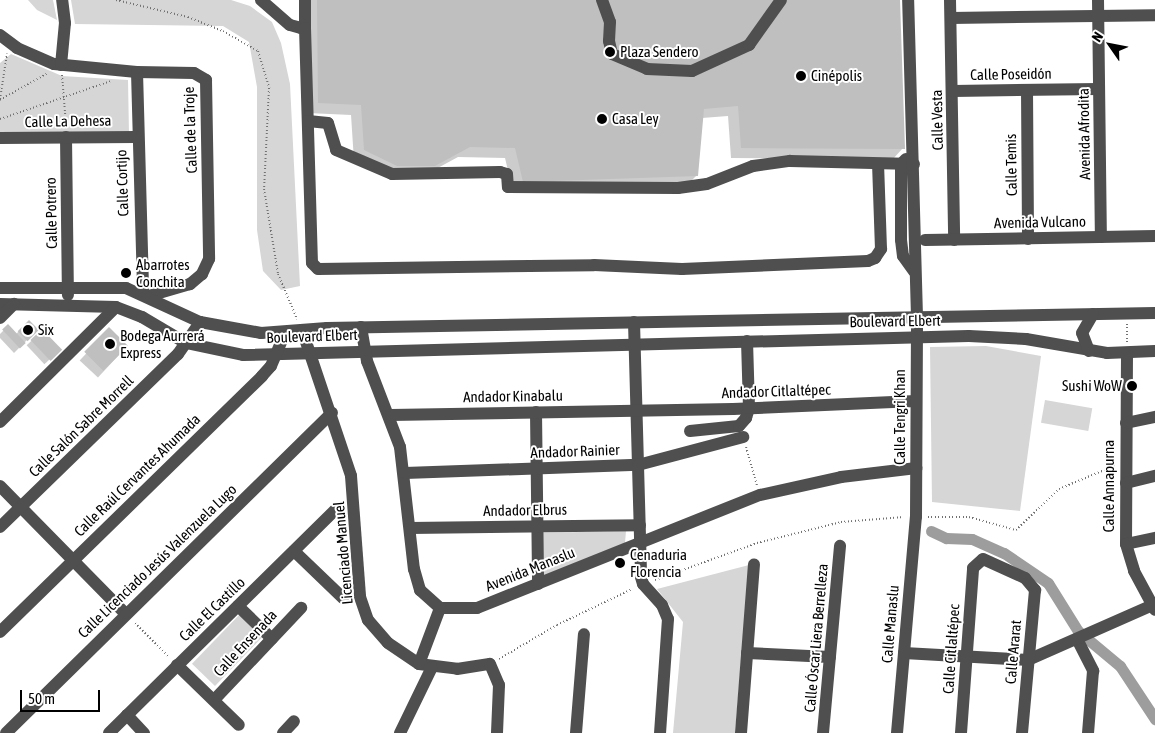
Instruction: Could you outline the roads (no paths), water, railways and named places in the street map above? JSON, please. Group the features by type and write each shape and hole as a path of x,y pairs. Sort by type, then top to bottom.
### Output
{"street":[{"path":"61,66 65,23 62,0"},
{"path":"261,0 290,25 305,28"},
{"path":"305,0 312,263 324,270 594,265 699,268 868,261 875,258 881,249 878,164"},
{"path":"602,0 610,22 609,41 612,54 646,69 692,71 749,45 780,0"},
{"path":"308,121 328,123 336,150 392,174 500,172 507,174 508,187 518,188 678,188 707,184 762,165 798,161 878,164 909,160 908,0"},
{"name":"Calle Vesta","path":"950,0 954,240"},
{"name":"Avenida Afrodita","path":"1098,0 1101,237"},
{"path":"950,18 1155,14"},
{"name":"Calle de la Troje","path":"3,43 61,66 137,72 194,73 206,80 208,86 209,260 202,274 190,284 146,294"},
{"name":"Calle Cortijo","path":"137,72 136,137 146,294"},
{"name":"Calle Poseidón","path":"953,91 1099,89"},
{"name":"Calle Temis","path":"1027,90 1028,239"},
{"name":"Calle Potrero","path":"66,137 68,305"},
{"name":"Calle La Dehesa","path":"0,138 136,137"},
{"name":"Calle Tengri Khan","path":"909,160 902,250 914,270 917,317 916,517"},
{"name":"Avenida Vulcano","path":"925,240 1155,236"},
{"name":"Boulevard Elbert","path":"0,288 126,288 146,294 200,322 238,331 285,333 302,330 361,327 1155,313"},
{"name":"Boulevard Elbert","path":"0,304 116,307 142,317 186,343 230,354 1002,336 1089,351 1127,354 1155,351"},
{"path":"0,318 14,304"},
{"path":"0,422 116,307"},
{"path":"1089,351 1082,333 1093,314"},
{"name":"Calle Salón Sabre Morrell","path":"0,528 186,343 200,322"},
{"path":"634,322 640,541 643,584 662,605 668,619 660,733"},
{"path":"361,327 365,350 390,415 405,473 414,570 420,590 440,608 418,664"},
{"name":"Licenciado Manuel","path":"302,330 307,351 332,413 354,491 363,610 383,638 418,664 457,669 490,664 499,685 497,733"},
{"name":"Calle Raúl Cervantes Ahumada","path":"0,632 262,376 276,354 285,333"},
{"path":"690,431 739,426 749,408 747,341"},
{"name":"Calle Annapurna","path":"1127,354 1126,544 1134,571 1154,606"},
{"name":"Andador Citlaltépec","path":"637,409 749,408 916,401"},
{"name":"Andador Kinabalu","path":"390,415 637,409"},
{"path":"536,412 538,584"},
{"name":"Calle Licenciado Jesús Valenzuela Lugo","path":"6,733 125,613 332,413"},
{"path":"1126,423 1155,417"},
{"name":"Andador Rainier","path":"405,473 638,465 743,437"},
{"name":"Avenida Manaslu","path":"440,608 477,608 640,541 760,495 841,477 916,468"},
{"path":"1126,483 1155,476"},
{"path":"0,486 125,613"},
{"name":"Calle El Castillo","path":"109,733 337,508"},
{"name":"Calle Manaslu","path":"897,733 916,517"},
{"name":"Andador Elbrus","path":"410,528 640,525"},
{"path":"1126,544 1155,538"},
{"name":"Calle Óscar Liera Berrelleza","path":"823,733 840,546"},
{"path":"294,550 343,598"},
{"name":"Calle Citlaltépec","path":"961,733 973,568 983,560 1025,578"},
{"path":"741,733 754,566"},
{"name":"Calle Ararat","path":"1022,733 1035,590 1025,578"},
{"path":"238,606 272,639"},
{"path":"904,653 967,655 1028,660 1154,606"},
{"name":"Calle Ensenada","path":"214,700 300,608"},
{"path":"576,733 584,634"},
{"path":"1077,639 1092,671 1088,733"},
{"path":"747,653 830,657"},
{"path":"178,665 239,725"},
{"path":"400,733 432,667"},
{"path":"127,715 144,733"},
{"path":"283,733 294,721"}],"waterway":[{"path":"931,531 946,538 972,539 1004,553 1048,583 1078,631 1120,666 1155,719"}],"place":[{"name":"Plaza Sendero","path":"610,52"},
{"name":"Cinépolis","path":"801,76"},
{"name":"Casa Ley","path":"602,119"},
{"name":"Abarrotes Conchita","path":"126,273"},
{"name":"Six","path":"28,330"},
{"name":"Bodega Aurrerá Express","path":"110,344"},
{"name":"Sushi WoW","path":"1132,386"},
{"name":"Cenaduria Florencia","path":"620,563"}]}
